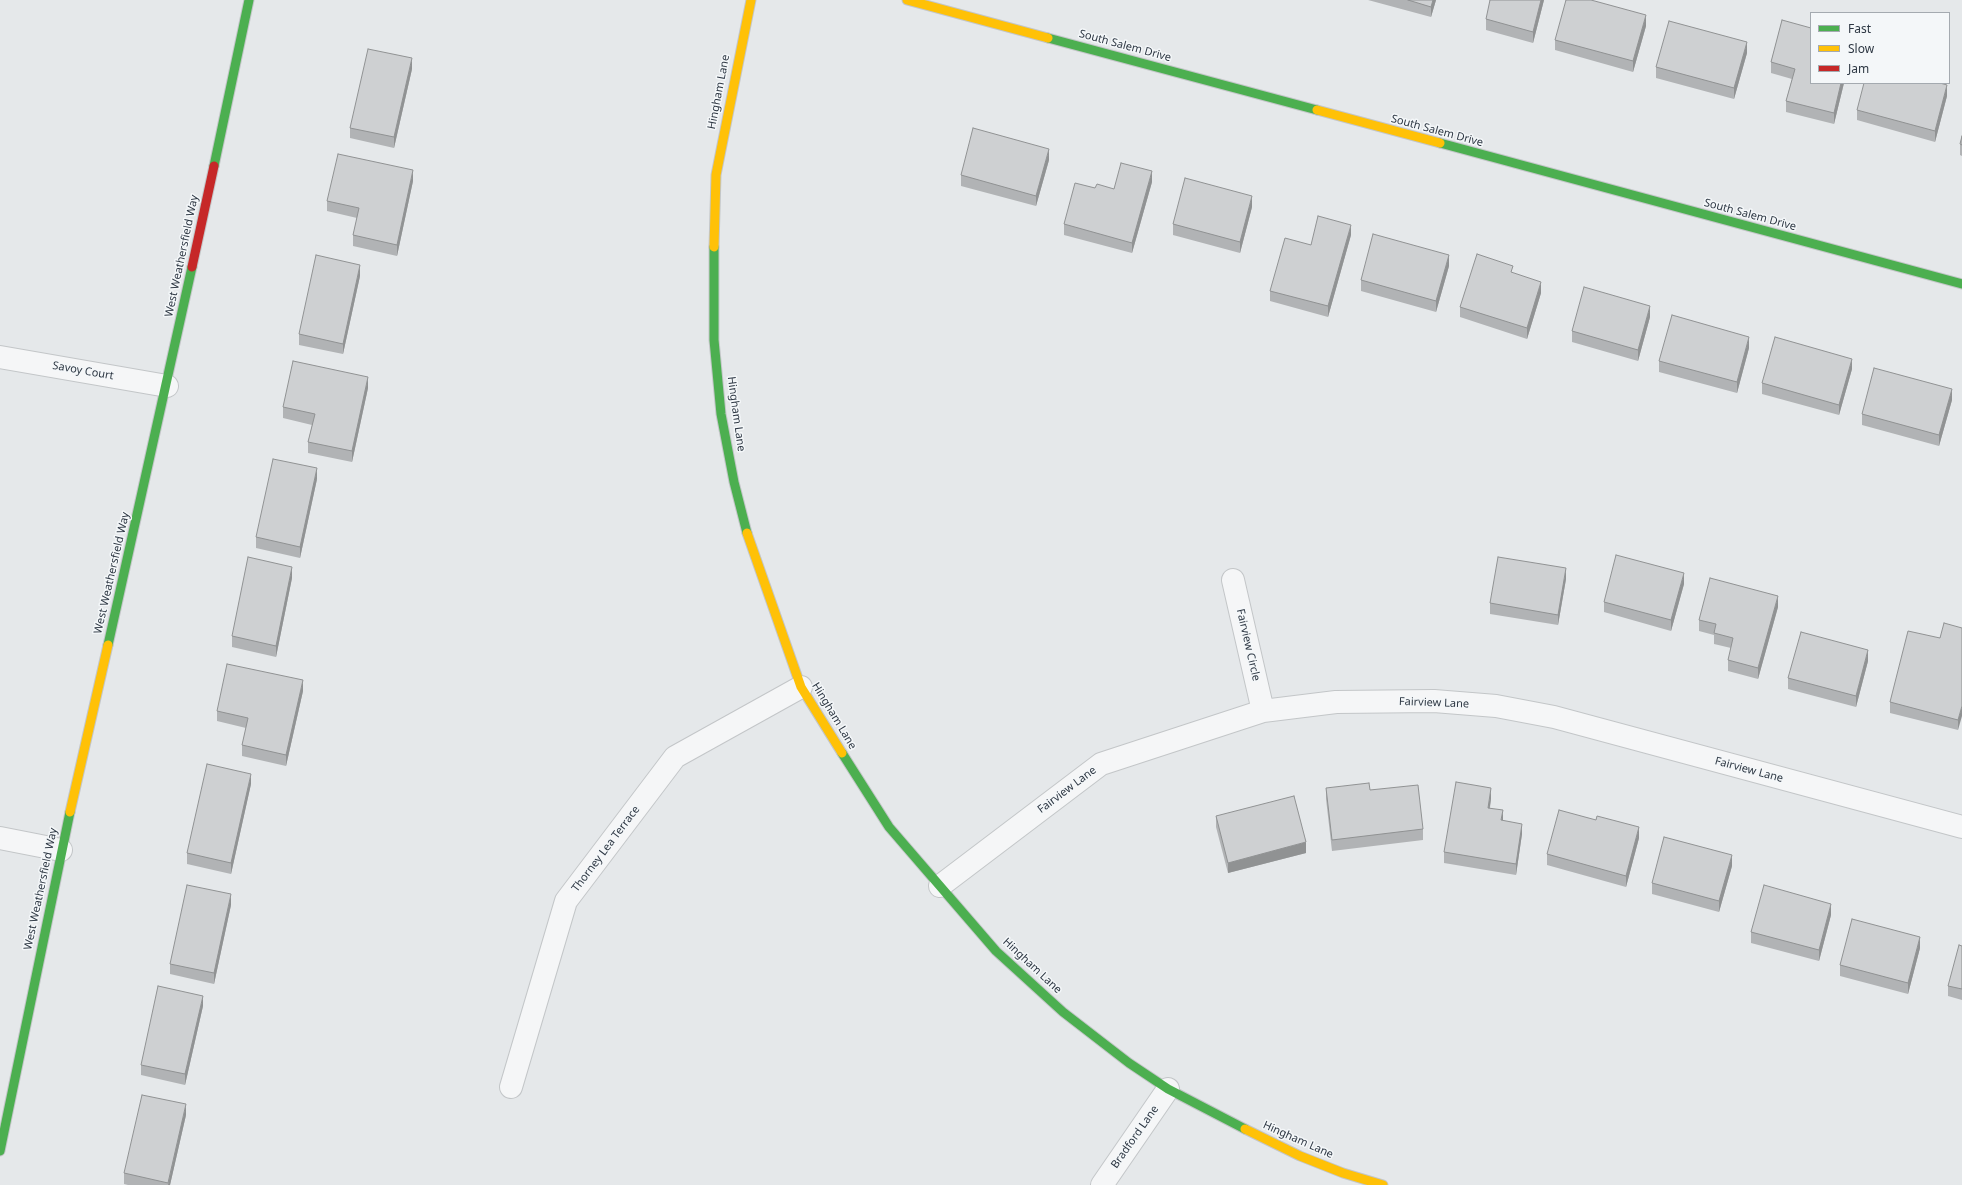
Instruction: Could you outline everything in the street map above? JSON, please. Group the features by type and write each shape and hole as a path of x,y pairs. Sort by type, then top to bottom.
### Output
{"street":[{"name":"West Weathersfield Way","path":"0,1151 61,850 167,386 249,0"},
{"name":"Hingham Lane","path":"751,0 716,175 714,231 714,340 721,414 734,482 751,548 801,687 889,827 996,951 1064,1012 1129,1064 1168,1089 1215,1115 1300,1156 1343,1173 1383,1185"},
{"name":"South Salem Drive","path":"906,0 1962,284"},
{"name":"Savoy Court","path":"0,357 167,386"},
{"name":"Fairview Circle","path":"1233,580 1263,711"},
{"name":"Thorney Lea Terrace","path":"511,1087 566,901 675,757 801,687"},
{"name":"Fairview Lane","path":"940,886 1101,764 1263,711 1336,702 1434,701 1496,706 1554,717 1962,827"},
{"path":"0,838 61,850"},
{"name":"Bradford Lane","path":"1102,1185 1168,1089"}],"building":[{"path":"1408,0 1433,0 1431,7"},
{"path":"1490,0 1541,0 1533,32 1486,19"},
{"path":"1566,0 1591,0 1646,15 1633,61 1555,40"},
{"path":"1782,20 1810,28 1810,84 1841,84 1834,113 1786,101 1795,69 1771,62"},
{"path":"1669,21 1747,42 1734,88 1656,67"},
{"path":"368,49 412,58 394,137 350,128"},
{"path":"1864,84 1947,85 1935,131 1857,110"},
{"path":"973,128 1049,149 1036,196 961,175"},
{"path":"338,154 413,170 397,245 353,235 359,208 327,201"},
{"path":"1121,163 1152,171 1132,243 1064,224 1075,183 1095,188 1097,184 1114,189"},
{"path":"1185,178 1252,196 1240,242 1173,224"},
{"path":"1318,216 1351,225 1328,306 1270,291 1285,238 1311,245"},
{"path":"1373,234 1449,255 1436,301 1361,280"},
{"path":"1477,254 1513,266 1511,272 1541,282 1527,328 1460,307"},
{"path":"316,255 360,265 343,344 299,334"},
{"path":"1584,287 1650,306 1638,350 1572,331"},
{"path":"1672,315 1749,337 1737,382 1659,361"},
{"path":"1775,337 1852,359 1839,405 1762,383"},
{"path":"293,361 368,377 352,451 308,442 315,414 283,407"},
{"path":"1874,368 1952,389 1939,435 1862,414"},
{"path":"273,459 317,468 300,547 256,537"},
{"path":"1616,555 1684,573 1671,620 1604,602"},
{"path":"248,557 292,567 276,646 232,636"},
{"path":"1498,557 1566,568 1558,615 1490,603"},
{"path":"1710,578 1778,596 1758,668 1728,660 1733,638 1714,633 1716,624 1699,620"},
{"path":"1944,623 1962,628 1962,706 1958,720 1890,702 1908,631 1940,638"},
{"path":"1801,632 1868,650 1856,696 1788,678"},
{"path":"227,664 303,680 286,755 242,745 248,718 217,711"},
{"path":"207,764 251,774 231,863 187,853"},
{"path":"1456,782 1491,788 1488,808 1503,810 1501,820 1522,824 1516,864 1444,852"},
{"path":"1369,783 1370,790 1418,785 1423,829 1332,840 1326,788"},
{"path":"1294,796 1306,842 1228,863 1216,816"},
{"path":"1559,810 1596,820 1597,816 1639,827 1626,876 1547,854"},
{"path":"1664,837 1732,855 1719,901 1652,883"},
{"path":"187,885 231,894 214,973 170,964"},
{"path":"1764,885 1831,904 1819,950 1751,932"},
{"path":"1852,919 1920,937 1908,983 1840,965"},
{"path":"1959,945 1962,946 1962,989 1948,986"},
{"path":"158,986 203,996 185,1074 141,1065"},
{"path":"142,1095 186,1104 168,1183 124,1173"}],"traffic: fast":[{"path":"214,166 249,0"},
{"path":"1048,38 1317,110"},
{"path":"1440,143 1962,284"},
{"path":"714,247 714,340 721,414 734,482 747,533"},
{"path":"108,645 192,267"},
{"path":"842,753 889,827 996,951 1063,1012 1129,1063 1168,1089 1245,1129"},
{"path":"0,1151 70,812"}],"traffic: slow":[{"path":"714,247 716,175 751,0"},
{"path":"907,0 1048,38"},
{"path":"1317,110 1440,143"},
{"path":"747,533 801,687 842,753"},
{"path":"70,812 108,645"},
{"path":"1245,1129 1300,1156 1343,1173 1383,1185"}],"traffic: jam":[{"path":"192,267 214,166"}]}
